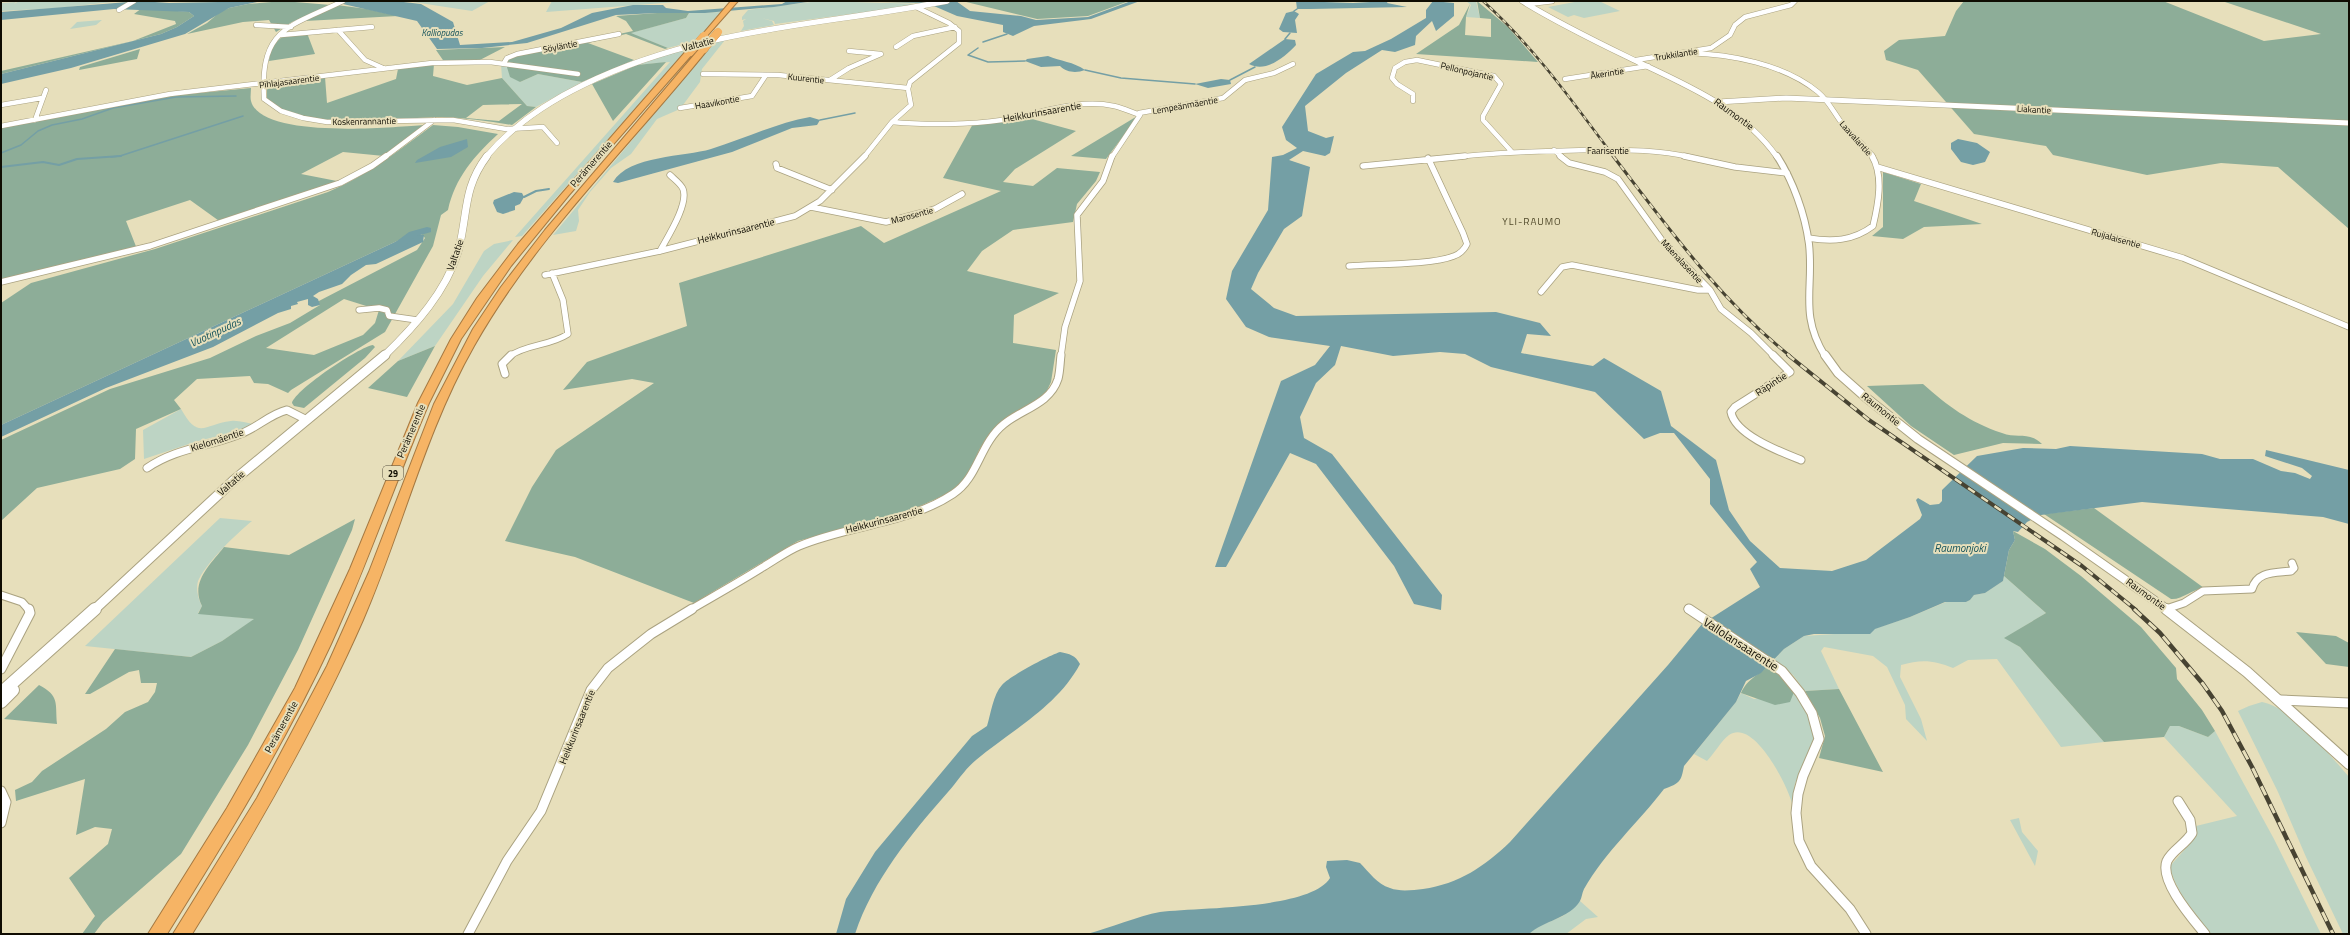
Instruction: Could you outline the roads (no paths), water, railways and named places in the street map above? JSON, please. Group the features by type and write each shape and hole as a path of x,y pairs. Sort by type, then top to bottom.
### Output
{"highway":[{"name":"Perämerentie","path":"157,934 240,800 318,657 344,600 409,433 457,337 487,290 515,252 734,2"},
{"name":"Perämerentie","path":"182,934 260,809 312,712 344,646 377,571 426,434 448,385 481,324 523,261 744,3"}],"main road":[{"name":"Valtatie","path":"1,702 28,672 222,491 375,364 417,320 439,291 456,259 468,193 476,173 485,158 513,129 542,108 583,85 662,54 760,30 947,1"},
{"name":"Valtatie","path":"1,693 28,672"}],"street":[{"path":"119,10 134,1"},
{"name":"Koskenrannantie","path":"343,1 290,27 281,35 268,51 264,98 278,111 295,117 336,123 434,120 471,122 513,129 544,127 557,143"},
{"path":"1525,3 1552,1"},
{"name":"Trukkilantie","path":"1636,60 1688,53 1711,48 1730,35 1735,25 1744,17 1791,5 1795,1"},
{"name":"Raumontie","path":"1525,3 1718,102 1759,133 1777,156 1786,172 1808,238 1807,304 1809,323 1816,341 1834,370 1893,421 2061,535 2166,609 2280,700 2349,764"},
{"path":"892,122 911,108 913,102 908,88 910,82 959,43 959,32 955,27 916,7"},
{"path":"256,25 265,24 270,27 290,27"},
{"path":"281,35 372,27"},
{"path":"896,46 913,36 955,27"},
{"path":"338,30 365,60 385,69"},
{"name":"Söyläntie","path":"504,63 507,58 517,54 619,34"},
{"path":"1711,48 1712,52 1718,55"},
{"path":"830,80 849,68 880,54 849,51"},
{"name":"Laavalantie","path":"1688,53 1718,55 1760,66 1792,78 1813,89 1825,100 1843,125 1871,153 1877,166 1876,213 1873,226 1864,235 1854,240 1808,238"},
{"name":"Pihlajasaarentie","path":"1,126 170,94 450,61 504,63 578,74"},
{"name":"Pellonpojantie","path":"1413,101 1413,94 1397,84 1392,78 1394,68 1408,61 1424,61 1494,76 1501,84 1482,116 1486,124 1511,151"},
{"name":"Lempeänmäentie","path":"1139,113 1223,98 1229,95 1239,83 1277,73 1293,64"},
{"name":"Åkerintie","path":"1565,79 1648,66"},
{"name":"Kuurentie","path":"703,74 766,75 908,88"},
{"name":"Haavikontie","path":"680,108 752,96 766,75"},
{"path":"35,120 46,90"},
{"path":"1,105 42,98"},
{"name":"Liakantie","path":"1718,102 1786,98 2349,123"},
{"name":"Heikkurinsaarentie","path":"468,934 479,910 507,861 541,811 591,690 608,668 651,634 792,549 828,535 911,514 939,503 955,493 969,480 986,443 995,432 1010,420 1049,396 1058,379 1064,332 1080,281 1078,215 1083,205 1103,181 1110,159 1141,116 1139,113 1113,106 1085,105 1044,110 1001,120 917,124 892,122 857,166 812,207 795,216 660,251 549,274 563,300 569,331 568,334 552,342 508,356 502,364 505,374"},
{"path":"1,282 98,260 150,246 340,183 372,166 434,120"},
{"name":"Faarisentie","path":"1363,166 1428,158 1511,151 1554,150 1662,152 1735,167 1786,172"},
{"name":"Mäenalasentie","path":"1554,150 1569,163 1605,172 1618,179 1664,243 1710,290"},
{"path":"1349,266 1441,260 1455,256 1464,250 1467,244 1463,233 1428,158"},
{"path":"776,164 777,168 832,190"},
{"name":"Ruijalaisentie","path":"1877,166 2183,258 2349,327"},
{"path":"660,251 682,207 684,197 683,189 670,175"},
{"name":"Marosentie","path":"812,207 886,222 934,209 962,194"},
{"name":"Mäenalasentie","path":"1541,292 1562,267 1572,265 1698,290 1710,290"},
{"name":"Räpintie","path":"1710,290 1721,309 1751,333 1790,372 1735,407 1731,412 1731,418 1738,425 1771,448 1801,460"},
{"path":"359,310 379,308 387,310 389,316 394,318 417,320"},
{"name":"Kielomäentie","path":"147,468 163,457 241,434 279,412 287,410 307,420"},
{"path":"2166,609 2184,603 2194,594 2203,591 2252,589 2254,582 2263,574 2291,571 2294,568 2292,563"},
{"path":"1,595 21,600 29,608 30,613 1,669"},
{"name":"Vallolansaarentie","path":"1688,609 1778,668 1789,677 1813,715 1819,733 1818,744 1804,776 1798,798 1796,819 1802,849 1814,870 1852,909 1866,934"},
{"path":"2280,700 2349,703"},
{"path":"1,791 4,794 6,806 1,823"},
{"path":"2178,801 2190,820 2192,833 2167,860 2165,873 2172,888 2205,934"}],"water":[{"path":"141,1 169,3 272,1 257,2 229,8 185,34 71,68 1,84 1,74 161,34 177,27 194,16 189,12 114,9 1,20 1,12"},
{"name":"Kalliopudas","path":"330,1 395,1 421,4 453,22 460,45 512,42 561,28 592,13 633,5 663,5 666,8 688,11 782,4 787,1 814,1 774,7 705,13 616,15 527,43 482,48 437,49 417,21"},
{"path":"836,1 956,1 970,11 1021,16 1036,20 1088,17 1131,1 1140,1 1091,19 1034,26 1013,36 1003,32 1003,25 957,16 927,3"},
{"path":"1296,1 1353,3 1388,1 1387,3 1407,7 1297,9"},
{"name":"Raumonjoki","path":"1433,1 1454,3 1454,16 1436,31 1432,21 1416,36 1415,45 1395,52 1382,50 1346,73 1305,106 1308,131 1326,138 1334,136 1330,153 1325,156 1303,151 1289,160 1310,167 1302,216 1284,229 1258,273 1251,289 1274,308 1296,316 1496,312 1540,323 1551,336 1527,334 1521,353 1593,366 1604,358 1661,391 1671,426 1716,460 1729,510 1750,541 1780,568 1832,571 1866,560 1920,519 1922,515 1916,500 1918,498 1930,505 1939,504 1942,501 1942,490 1977,456 2023,448 2056,449 2070,446 2202,454 2220,459 2253,459 2281,471 2295,473 2310,479 2312,476 2302,468 2265,456 2266,450 2349,470 2349,524 2323,517 2142,502 2041,515 2027,522 2018,532 2013,531 2015,540 2009,550 2003,581 1985,593 1974,595 1966,602 1945,602 1910,617 1875,629 1870,634 1814,634 1804,636 1784,649 1761,673 1746,681 1736,702 1684,766 1681,779 1677,783 1664,789 1612,850 1592,875 1576,907 1570,912 1541,926 1529,934 1087,934 1160,912 1251,905 1277,902 1300,896 1318,888 1330,878 1326,867 1327,861 1347,860 1360,863 1381,884 1398,890 1415,890 1436,887 1471,873 1491,859 1510,842 1668,665 1702,624 1760,587 1750,569 1757,562 1710,504 1710,479 1674,433 1660,433 1644,439 1595,392 1491,367 1465,354 1440,352 1393,356 1341,346 1335,365 1316,383 1300,417 1304,438 1332,454 1442,595 1441,610 1414,604 1394,566 1316,464 1290,453 1226,567 1215,567 1281,381 1315,365 1330,346 1269,337 1246,327 1226,299 1232,271 1268,210 1272,157 1283,155 1297,148 1286,140 1282,127 1316,74 1353,52 1365,51 1391,39 1426,18 1426,10"},
{"path":"1294,11 1299,14 1295,20 1297,33 1283,32 1279,29 1286,13"},
{"path":"1285,39 1295,40 1296,45 1281,59 1262,67 1249,64"},
{"path":"1048,56 1072,63 1085,70 1072,72 1060,66 1041,67 1025,61 1027,59"},
{"path":"1221,79 1230,80 1231,84 1208,88 1195,84"},
{"path":"810,117 820,120 817,125 792,128 732,152 618,183 613,182 621,173 644,162 658,158 700,152 772,127"},
{"path":"467,139 468,147 451,157 415,163 417,160 440,147"},
{"path":"1958,139 1977,143 1990,152 1985,162 1973,165 1961,162 1951,149 1951,143"},
{"path":"514,192 522,193 524,197 520,204 515,206 515,210 503,214 497,212 493,203 494,200"},
{"path":"417,235 424,235 423,242 376,264 366,265 351,275 342,284 319,292 313,296 318,299 320,305 312,307 308,305 308,299 297,302 298,304 291,306 291,309 278,313 213,347 106,388 1,437 1,425 397,241"},
{"path":"1060,652 1072,655 1080,664 1059,693 1033,717 968,767 920,824 894,858 872,895 855,934 836,934 846,899 875,852 972,736 987,726 994,699 1002,685 1006,681 1030,667"}],"waterway":[{"path":"1285,39 1290,33"},
{"path":"983,42 1007,34"},
{"path":"978,48 968,55 988,62 1025,61"},
{"path":"1230,80 1255,67"},
{"path":"1085,70 1121,78 1195,84"},
{"path":"1,153 21,145 38,131 52,125 82,119 113,108 176,97 236,96"},
{"path":"820,120 855,113"},
{"path":"118,156 243,116"},
{"path":"1,167 43,162 59,165 77,159 118,156"},
{"path":"111,157 118,156"},
{"path":"524,197 536,191 549,189"},
{"name":"Vuotinpudas","path":"395,247 411,237 413,234 427,230"}],"railway":[{"path":"1483,1 1536,56 1614,157"},
{"path":"1613,156 1674,235 1717,287 1740,311 1790,356"},
{"path":"1788,355 1869,420 2082,566 2136,610"},
{"path":"2134,609 2160,633 2203,684 2222,711 2252,767 2333,934"}],"district":[{"name":"YLI-RAUMO","path":"1532,221"}]}
